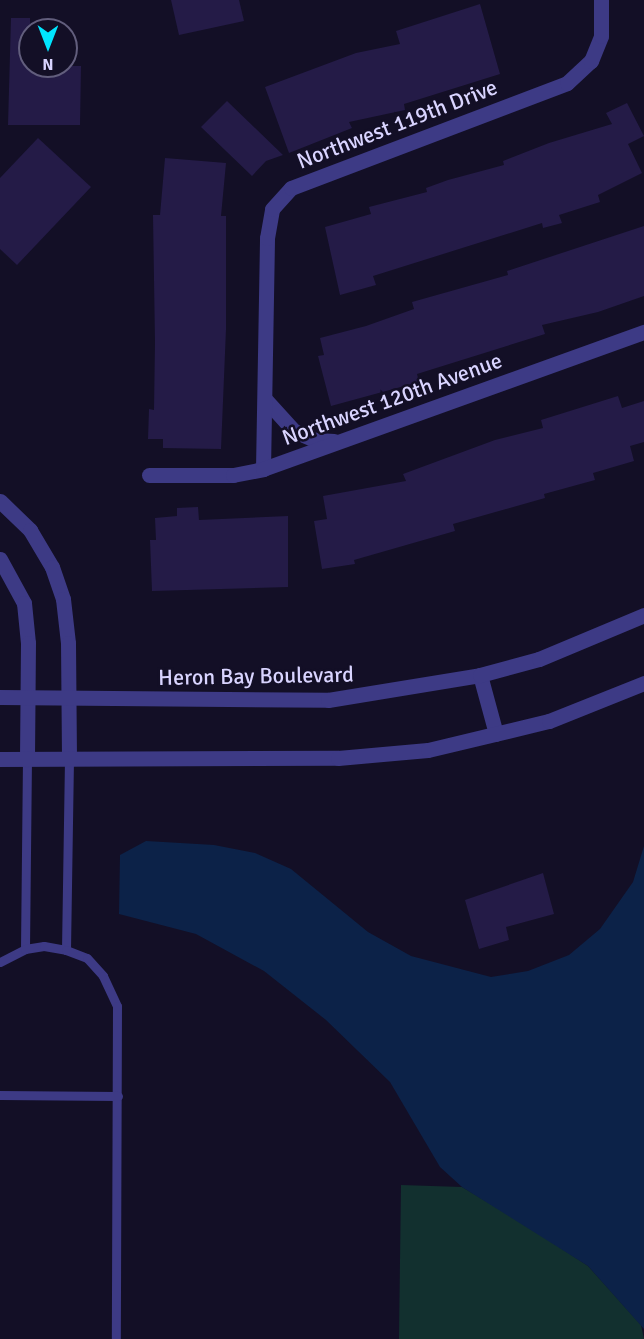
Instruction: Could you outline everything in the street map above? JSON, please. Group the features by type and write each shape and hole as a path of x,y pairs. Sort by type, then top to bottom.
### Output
{"street":[{"name":"Northwest 119th Drive","path":"263,469 267,238 272,209 291,188 567,83 591,61 598,44 601,0"},
{"name":"Northwest 120th Avenue","path":"149,476 232,476 263,469 644,332"},
{"path":"265,399 294,431 315,440 340,442"},
{"path":"0,501 30,530 60,588 68,643 69,760"},
{"path":"0,559 24,603 27,760"},
{"name":"Heron Bay Boulevard","path":"0,697 68,697 116,701 328,700 480,675 539,659 644,615"},
{"path":"480,675 496,734"},
{"path":"0,759 338,758 428,750 549,721 644,683"}],"lane":[{"path":"25,949 27,760"},
{"path":"66,950 69,760"},
{"path":"0,962 25,949 44,946 66,950 87,958 103,976 117,1005 116,1339"},
{"path":"0,1095 118,1096"}],"green space":[{"path":"401,1185 462,1187 526,1225 588,1266 641,1325 644,1339 399,1339"}],"water":[{"path":"146,841 214,845 255,853 291,869 368,932 411,956 491,977 528,971 569,955 600,929 633,882 644,846 644,1329 588,1266 462,1187 440,1167 390,1082 326,1020 264,971 196,934 119,914 120,855"}],"building":[{"path":"171,0 239,0 244,21 179,35"},
{"path":"480,4 500,74 404,104 405,110 349,122 352,128 289,153 265,87 356,53 400,44 396,31"},
{"path":"11,18 18,18 18,78 78,78 78,66 81,66 80,125 8,125"},
{"path":"227,101 283,155 266,161 252,176 201,127"},
{"path":"627,103 644,136 628,144 642,173 598,195 600,202 559,215 562,223 543,228 542,223 373,276 376,285 340,295 325,227 371,214 369,207 427,192 426,188 504,165 503,161 549,143 612,124 606,113"},
{"path":"38,138 91,187 17,265 0,249 0,178"},
{"path":"165,158 226,163 221,216 226,216 226,329 221,449 163,448 163,439 148,439 149,409 154,410 153,215 160,215"},
{"path":"644,226 644,296 598,312 542,325 545,334 417,374 419,382 331,406 318,356 324,355 320,338 366,326 414,309 412,302 508,275 507,271"},
{"path":"618,396 622,408 644,401 644,442 630,446 634,461 593,473 595,480 544,494 545,498 453,524 455,531 354,560 355,564 322,569 314,521 327,519 323,496 406,481 403,474 495,440 543,428 541,420"},
{"path":"198,507 199,520 288,516 288,587 152,591 150,540 156,540 155,518 177,516 177,508"},
{"path":"543,873 554,914 506,927 509,940 479,949 465,900"}]}
